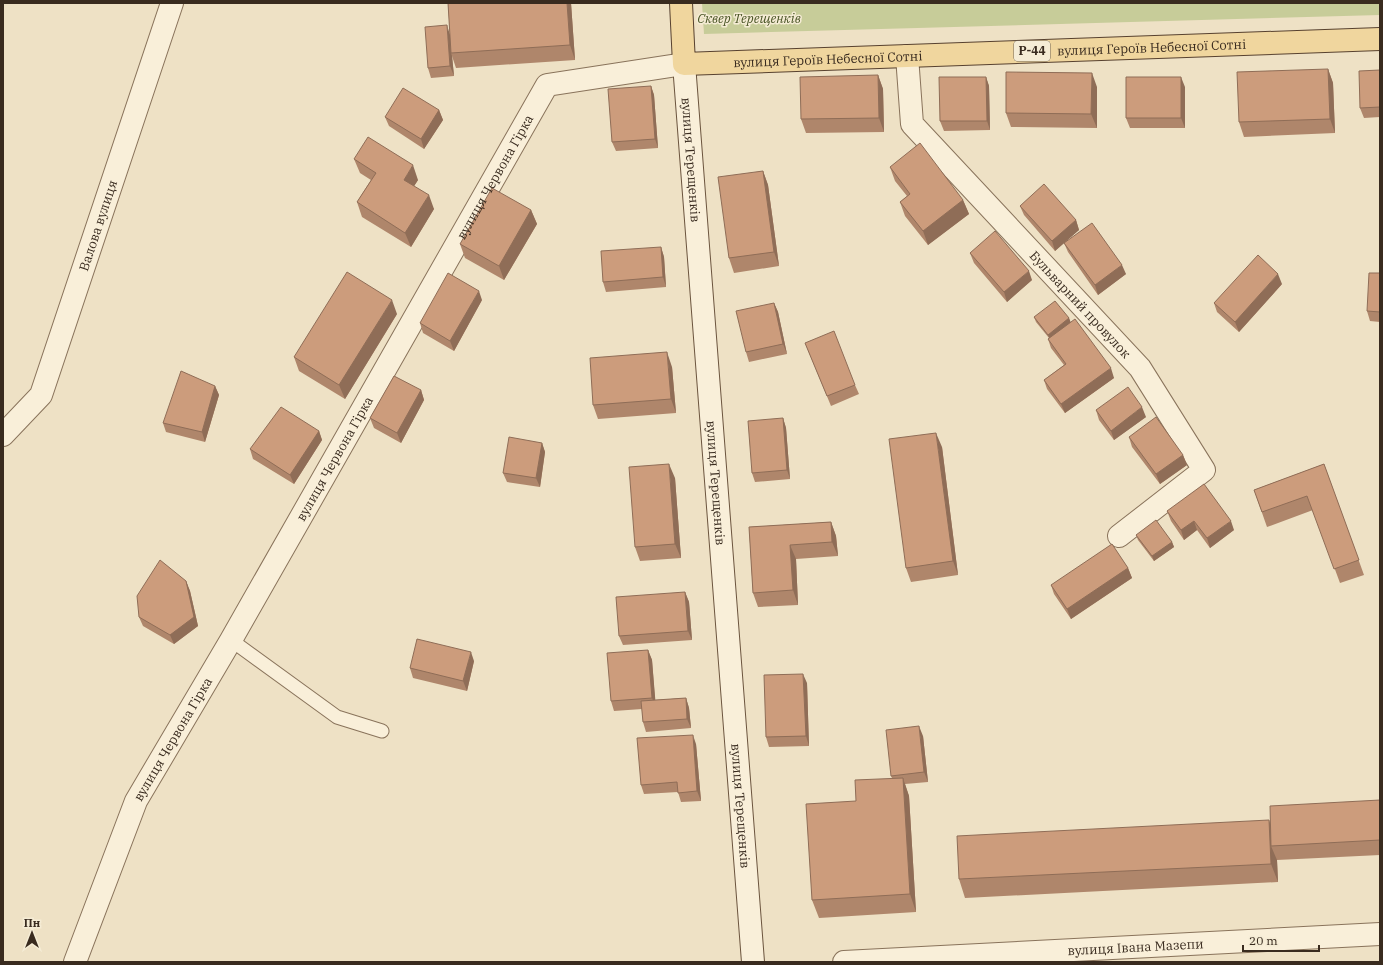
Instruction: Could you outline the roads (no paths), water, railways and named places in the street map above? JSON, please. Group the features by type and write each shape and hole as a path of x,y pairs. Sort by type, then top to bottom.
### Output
{"main road":[{"name":"вулиця Терещенків","path":"681,3 684,64"},
{"name":"вулиця Героїв Небесної Сотні","path":"684,64 1380,39"}],"street":[{"name":"Валова вулиця","path":"3,435 41,395 172,3"},
{"name":"Бульварний провулок","path":"906,56 912,124 1140,368 1204,470 1119,536"},
{"name":"вулиця Червона Гірка","path":"75,962 136,801 231,640 547,85 684,64"},
{"name":"вулиця Терещенків","path":"684,64 753,962"},
{"name":"вулиця Івана Мазепи","path":"844,962 1380,934"}],"lane":[{"path":"231,640 337,717 382,731"}],"park label":[{"name":"Сквер Терещенків","path":"749,18"}]}
